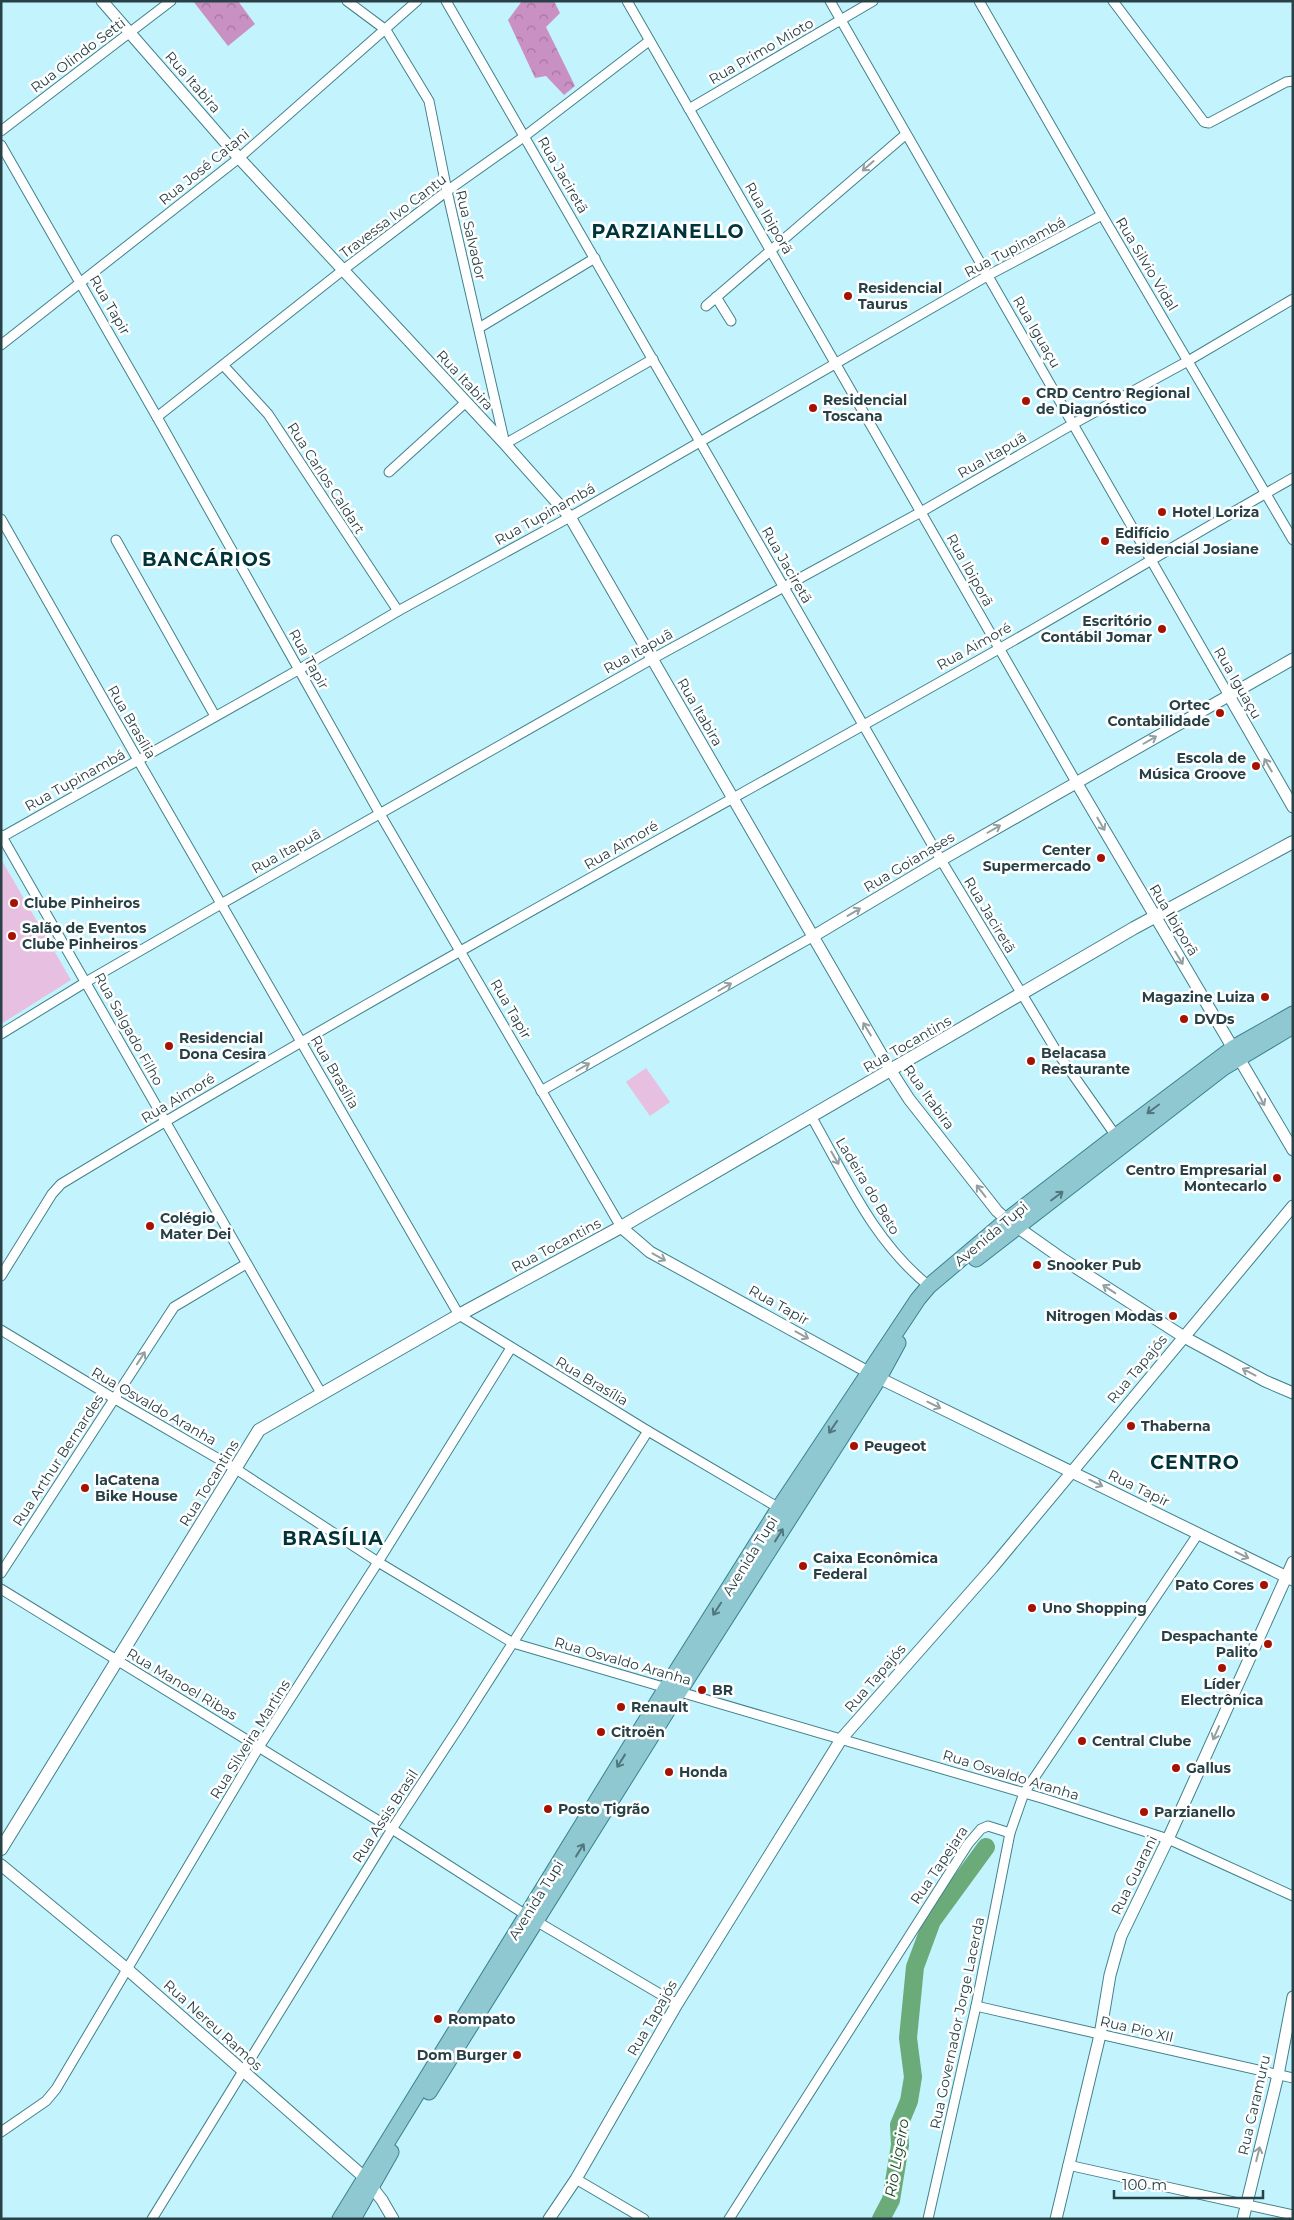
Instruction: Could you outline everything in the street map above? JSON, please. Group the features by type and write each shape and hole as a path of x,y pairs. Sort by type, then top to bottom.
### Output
{"main road":[{"name":"Rua Tocantins","path":"1,1849 259,1430 459,1315 621,1227 1154,917 1293,842"},
{"name":"Avenida Tupi","path":"673,1691 779,1508 902,1336 933,1296 1012,1223 1116,1136 1293,1014"},
{"name":"Avenida Tupi","path":"340,2219 368,2182 673,1691 874,1375 902,1319 929,1286 1236,1053 1293,1026"},
{"name":"Avenida Tupi","path":"353,2219 368,2182"}],"street":[{"name":"Rua Itabira","path":"102,1 239,158 505,444 570,517 891,1071 915,1107 997,1211 1064,1260 1184,1337 1265,1381 1293,1392"},
{"name":"Rua Olindo Setti","path":"1,131 171,1"},
{"name":"Rua Salvador","path":"347,1 386,30 429,101 447,191 505,444"},
{"name":"Rua José Catani","path":"1,345 239,158 417,1"},
{"name":"Rua Jaciretã","path":"446,1 785,588 861,725 1057,1052 1116,1136"},
{"name":"Rua Ibiporã","path":"627,1 921,512 998,650 1236,1053 1267,1109 1293,1150"},
{"name":"Rua Iguaçu","path":"830,1 1293,807"},
{"name":"Rua Primo Mioto","path":"689,109 873,1"},
{"name":"Rua Silvio Vidal","path":"979,1 1293,540"},
{"path":"1113,1 1204,122 1209,123 1286,82 1293,81"},
{"name":"Travessa Ivo Cantu","path":"157,417 224,366 343,270 447,191 525,136 648,40"},
{"path":"706,306 905,134"},
{"name":"Rua Tapir","path":"1,145 157,417 380,814 621,1227 650,1252 874,1375 1290,1578"},
{"name":"Rua Tupinambá","path":"2,836 298,670 398,611 570,517 987,276 1102,215"},
{"path":"478,328 595,258"},
{"path":"716,297 730,321"},
{"name":"Rua Itapuã","path":"1,1034 86,982 221,904 652,659 921,512 1073,424 1188,361 1293,299"},
{"path":"505,444 653,359"},
{"name":"Rua Carlos Caldart","path":"224,366 268,414 398,611"},
{"path":"388,472 465,403"},
{"name":"Rua Aimoré","path":"1,1276 52,1194 61,1184 301,1041 732,797 998,650 1293,478"},
{"name":"Rua Brasília","path":"1,519 459,1315 648,1431 779,1508"},
{"path":"116,540 215,716"},
{"name":"Rua Goianases","path":"541,1091 812,937 1228,694 1293,659"},
{"name":"Rua Salgado Filho","path":"2,836 321,1393"},
{"name":"Ladeira do Beto","path":"811,1116 878,1234 911,1272 929,1286"},
{"name":"Rua Tapajós","path":"550,2219 576,2178 677,2004 842,1738 992,1568 1293,1206"},
{"name":"Rua Arthur Bernardes","path":"1,1573 174,1307 246,1264"},
{"name":"Rua Osvaldo Aranha","path":"1,1330 236,1469 378,1562 513,1643 673,1691 842,1738 1168,1839 1293,1896"},
{"name":"Rua Silveira Martins","path":"1,2132 46,2100 56,2089 259,1747 378,1562 511,1348"},
{"name":"Rua Assis Brasil","path":"152,2219 392,1829 648,1431"},
{"path":"1010,1833 1024,1793 1198,1534"},
{"name":"Rua Guarani","path":"1056,2219 1100,2035 1110,1975 1121,1936 1290,1578 1293,1562"},
{"name":"Rua Manoel Ribas","path":"1,1589 392,1829 531,1918 677,2004"},
{"name":"Rua Tapejara","path":"729,2219 968,1844 980,1829 988,1826 1010,1833"},
{"name":"Rua Governador Jorge Lacerda","path":"928,2219 976,2006 1010,1833"},
{"name":"Rua Nereu Ramos","path":"1,1865 127,1970 368,2182 393,2219"},
{"name":"Rua Caramuru","path":"1243,2219 1278,2075 1293,1997"},
{"name":"Rua Pio XII","path":"976,2006 1293,2078"},
{"path":"1068,2165 1293,2215"},
{"path":"576,2178 644,2219"}],"shaded area":[{"name":"Clube Pinheiros","path":"1,859 71,980 1,1024"},
{"path":"646,1068 670,1102 650,1116 626,1082"}],"green space":[{"path":"193,1 238,1 255,24 228,46"},
{"path":"522,1 554,1 560,13 546,27 575,86 564,95 546,76 535,78 508,20"}],"waterway":[{"name":"Rio Ligeiro","path":"881,2219 891,2200 900,2145 899,2125 909,2101 913,2077 908,2038 915,1967 932,1921 986,1847"}],"place":[{"name":"Residencial Taurus","path":"848,296"},
{"name":"CRD Centro Regional de Diagnóstico","path":"1026,401"},
{"name":"Residencial Toscana","path":"813,408"},
{"name":"Hotel Loriza","path":"1162,512"},
{"name":"Edifício Residencial Josiane","path":"1105,541"},
{"name":"Escritório Contábil Jomar","path":"1162,629"},
{"name":"Ortec Contabilidade","path":"1220,713"},
{"name":"Escola de Música Groove","path":"1256,766"},
{"name":"Center Supermercado","path":"1101,858"},
{"name":"Clube Pinheiros","path":"14,903"},
{"name":"Salão de Eventos Clube Pinheiros","path":"12,936"},
{"name":"Magazine Luiza","path":"1265,997"},
{"name":"DVDs","path":"1184,1019"},
{"name":"Residencial Dona Cesira","path":"169,1046"},
{"name":"Belacasa Restaurante","path":"1031,1061"},
{"name":"Centro Empresarial Montecarlo","path":"1277,1178"},
{"name":"Colégio Mater Dei","path":"150,1226"},
{"name":"Snooker Pub","path":"1037,1265"},
{"name":"Nitrogen Modas","path":"1173,1316"},
{"name":"Thaberna","path":"1131,1426"},
{"name":"Peugeot","path":"854,1446"},
{"name":"laCatena Bike House","path":"85,1488"},
{"name":"Caixa Econômica Federal","path":"803,1566"},
{"name":"Pato Cores","path":"1264,1585"},
{"name":"Uno Shopping","path":"1032,1608"},
{"name":"Despachante Palito","path":"1268,1644"},
{"name":"Líder Electrônica","path":"1222,1668"},
{"name":"BR","path":"702,1690"},
{"name":"Renault","path":"621,1707"},
{"name":"Citroën","path":"601,1732"},
{"name":"Central Clube","path":"1082,1741"},
{"name":"Gallus","path":"1176,1768"},
{"name":"Honda","path":"669,1772"},
{"name":"Posto Tigrão","path":"548,1809"},
{"name":"Parzianello","path":"1144,1812"},
{"name":"Rompato","path":"438,2019"},
{"name":"Dom Burger","path":"517,2055"}],"district":[{"name":"PARZIANELLO","path":"668,231"},
{"name":"BANCÁRIOS","path":"207,559"},
{"name":"CENTRO","path":"1195,1462"},
{"name":"BRASÍLIA","path":"333,1538"}]}
